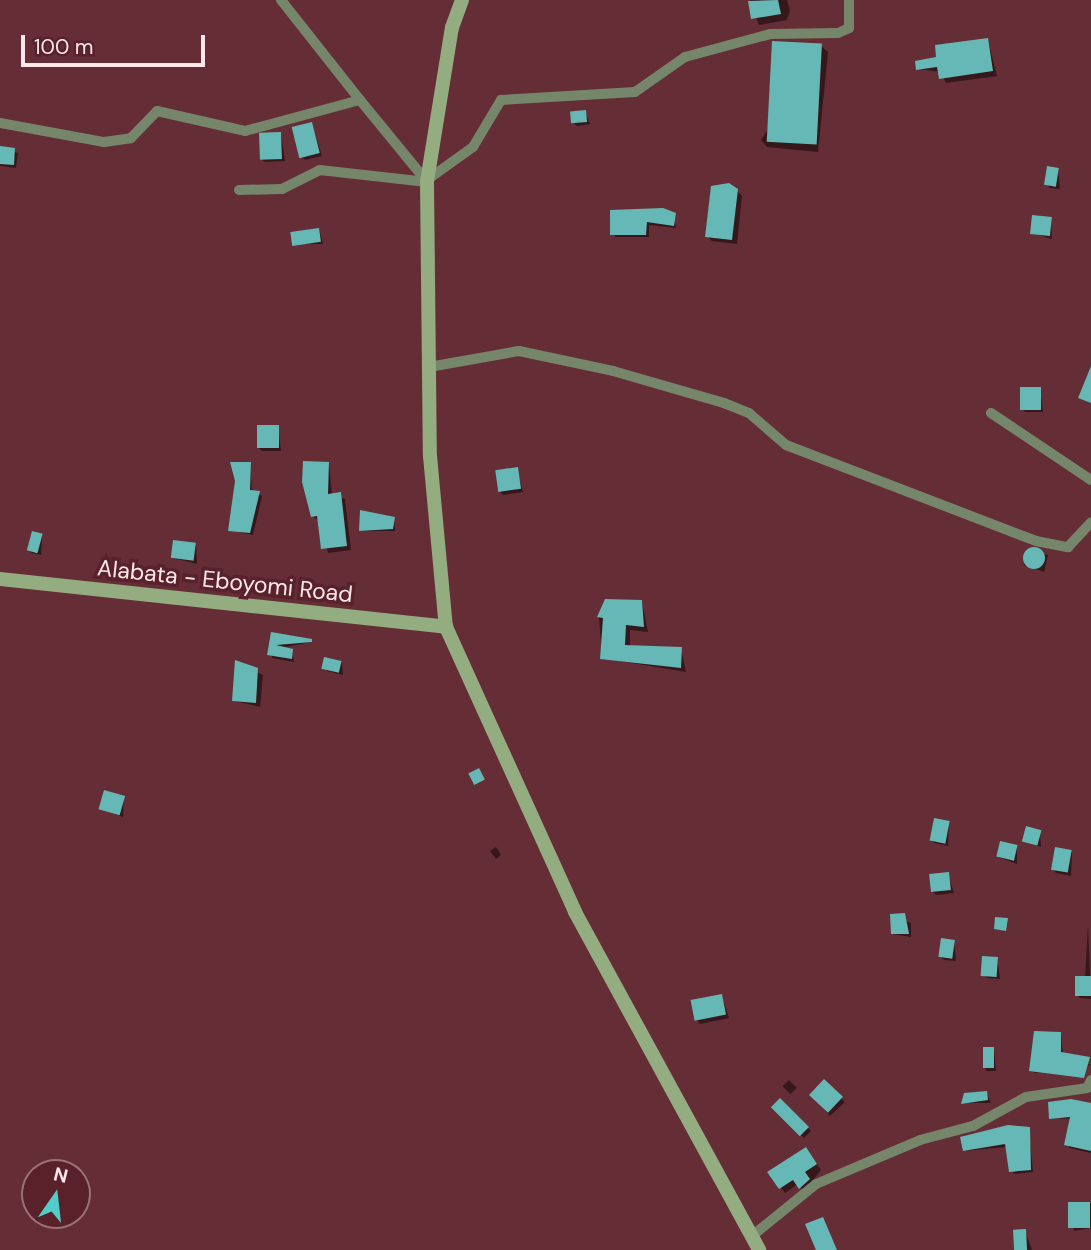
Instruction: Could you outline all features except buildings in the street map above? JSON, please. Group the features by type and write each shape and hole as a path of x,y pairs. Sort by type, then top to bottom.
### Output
{"main road":[{"path":"462,0 452,27 427,181 429,367 446,627 575,912 759,1250"},
{"name":"Alabata - Eboyomi Road","path":"0,579 446,627"}],"street":[{"path":"282,0 427,181"},
{"path":"239,190 282,189 320,170 427,181 473,147 501,100 635,92 685,57 770,34 838,33 849,28 849,0"},
{"path":"0,123 104,142 131,138 157,111 245,131 360,100"},
{"path":"429,367 519,351 614,371 724,403 749,413 786,445 1036,541 1069,547 1091,522"},
{"path":"991,413 1091,480"},
{"path":"751,1236 816,1184 920,1140 973,1126 1026,1097 1087,1088 1091,1080"}]}
